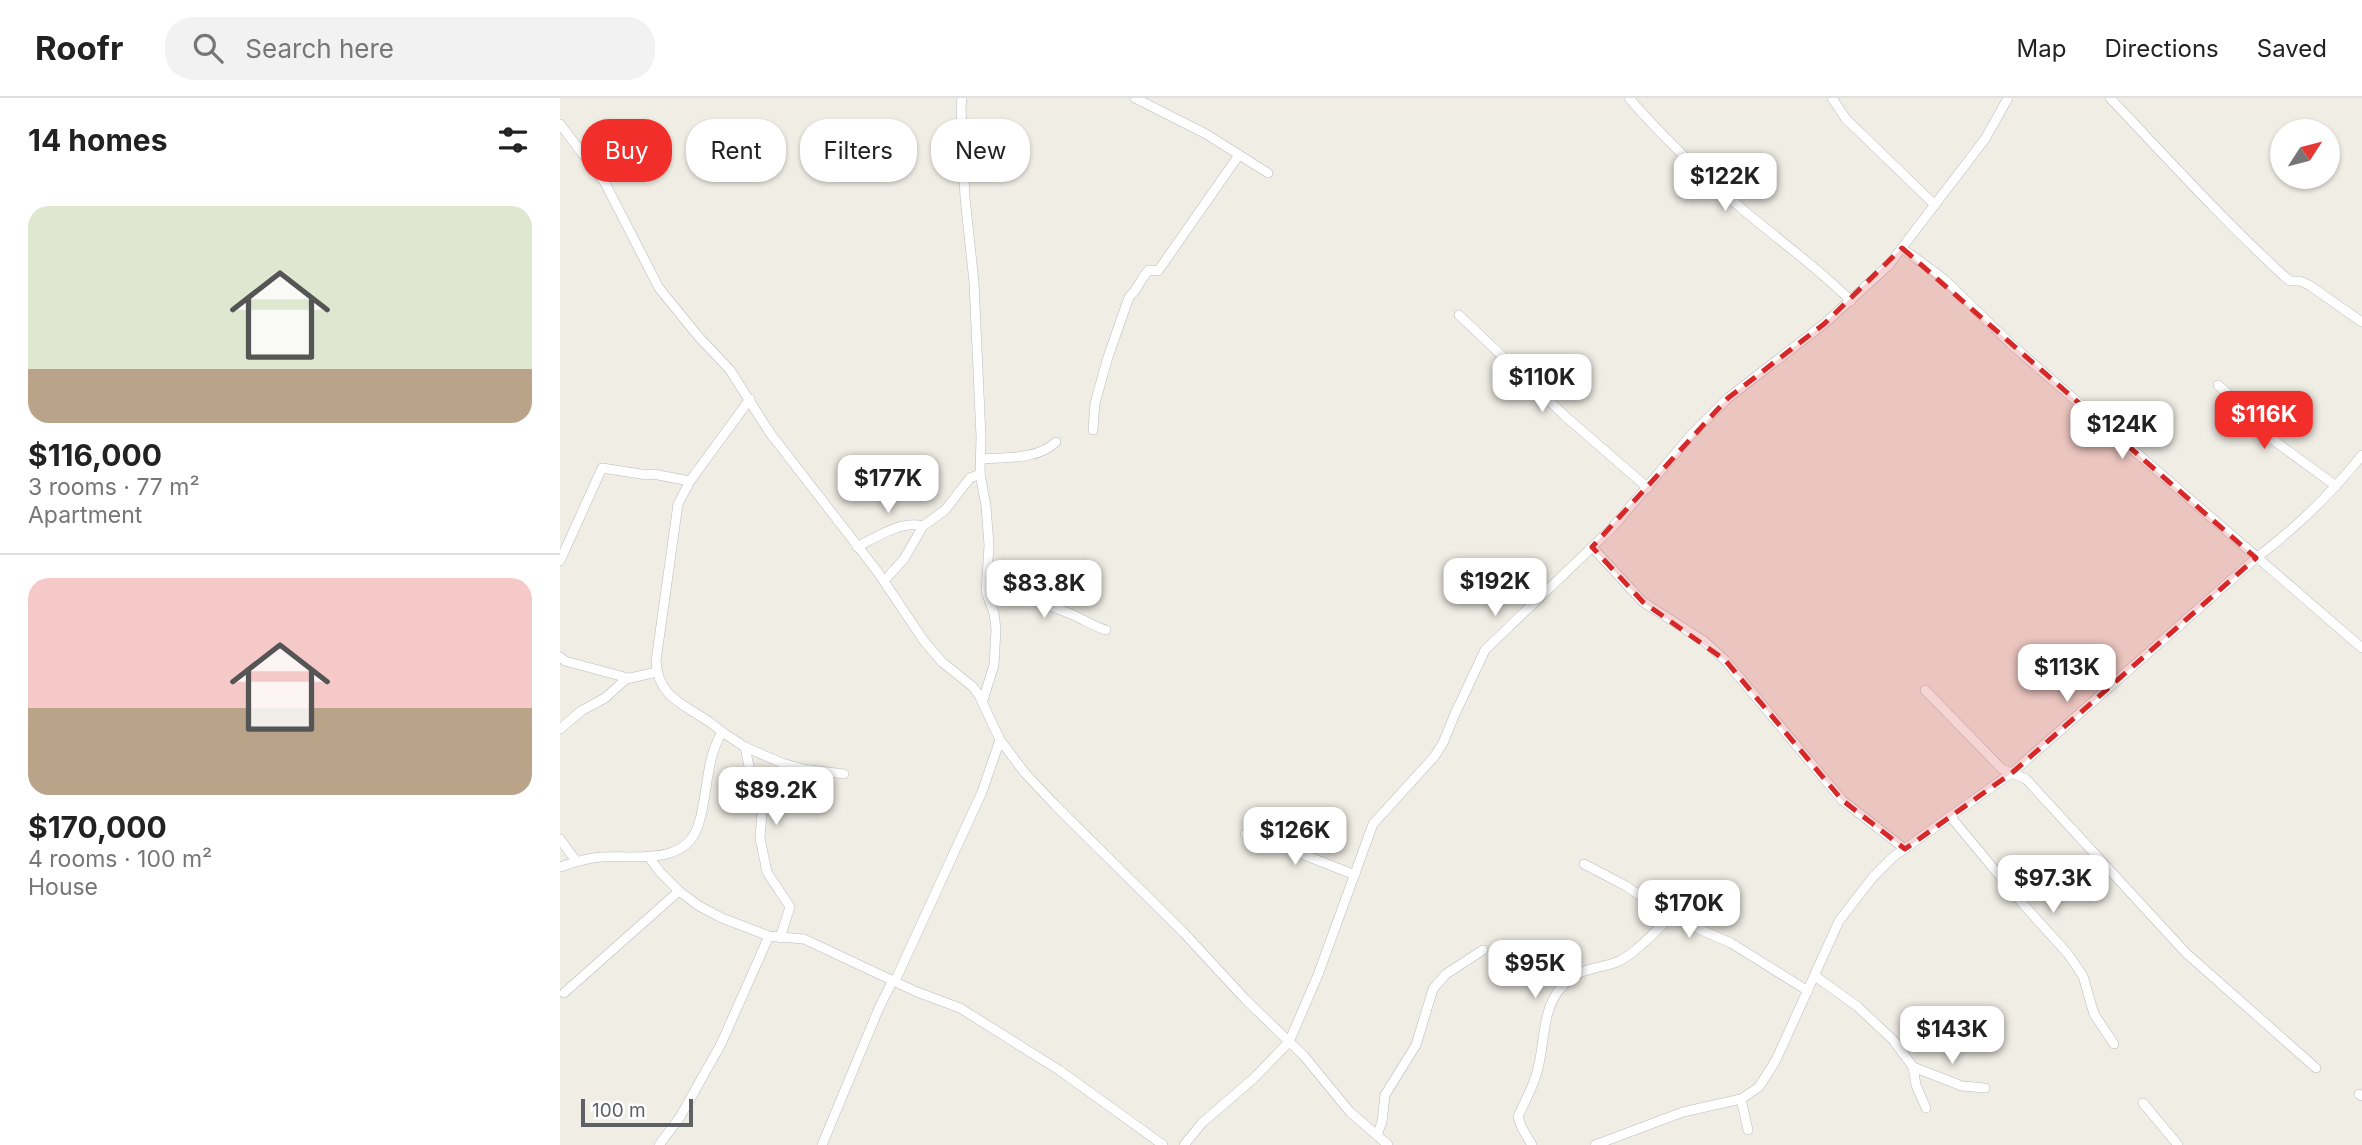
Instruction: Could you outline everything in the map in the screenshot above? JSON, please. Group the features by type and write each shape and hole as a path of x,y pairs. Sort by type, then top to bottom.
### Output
{"street":[{"path":"962,98 965,198 974,282 980,474 989,545 986,589 995,621 996,646 994,665 983,700"},
{"path":"1135,98 1206,134 1268,173"},
{"path":"1629,98 1659,133 1746,212 1821,272 1851,301"},
{"path":"1832,98 1846,120 1935,205"},
{"path":"1184,1145 1202,1123 1246,1085 1289,1042 1318,975 1373,824 1434,757 1443,743 1485,650 1592,547 1692,434 1728,398 1824,324 1888,266 1985,139 2008,98"},
{"path":"2110,98 2190,180 2213,208 2290,282 2300,281 2309,285 2362,322"},
{"path":"560,124 605,183 659,288 730,370 770,433 884,581 924,641 942,662 972,686 983,700 1000,740 1025,772 1246,1000 1304,1056 1350,1112 1388,1145"},
{"path":"1093,430 1096,403 1108,357 1129,297 1149,270 1158,271 1239,155"},
{"path":"1902,248 1944,279 2013,346 2362,648"},
{"path":"1459,315 1565,416 1647,488"},
{"path":"2218,385 2242,404 2258,427 2269,437 2336,486"},
{"path":"750,399 690,481 678,504 657,672 668,695 746,747 782,764 844,774"},
{"path":"980,459 1037,454 1046,451 1056,442"},
{"path":"1595,1145 1683,1112 1741,1100 1751,1094 1763,1082 1835,929 1873,877 1905,849 2012,772 2256,558 2288,534 2336,486 2362,454"},
{"path":"560,561 602,468 690,481"},
{"path":"884,581 904,559 923,526 944,510 970,478 980,474"},
{"path":"858,547 896,528 923,526"},
{"path":"1592,547 1643,602 1704,641 1725,660 1842,800 1905,849"},
{"path":"986,589 1018,595 1106,630"},
{"path":"560,657 565,661 628,678 657,672"},
{"path":"560,729 581,711 605,698 628,678"},
{"path":"1925,690 2002,769 2026,779 2186,953 2316,1068"},
{"path":"560,867 600,857 649,857 674,852 691,839 697,829 702,808 709,759 722,732"},
{"path":"822,1145 875,1017 982,792 1000,740"},
{"path":"746,747 762,813 760,838 767,872 790,907 780,938"},
{"path":"1950,816 2068,954 2083,976 2094,1014 2115,1044"},
{"path":"1245,834 1355,875"},
{"path":"560,839 576,861"},
{"path":"649,857 679,891 699,906 723,918 769,936 804,939 894,981 960,1007 1070,1077 1163,1145"},
{"path":"1584,864 1626,886 1671,917 1719,936 1808,991"},
{"path":"564,993 679,891"},
{"path":"1532,1145 1518,1117 1530,1093 1543,1054 1550,1003 1570,979 1581,972 1623,958 1671,917"},
{"path":"659,1145 680,1117 721,1044 769,936"},
{"path":"1377,1135 1382,1122 1385,1095 1416,1045 1433,989 1446,974 1483,950"},
{"path":"1815,976 1858,1007 1894,1041 1913,1067 1916,1085 1926,1108"},
{"path":"1913,1067 1962,1086 1986,1088"},
{"path":"1741,1100 1748,1130"},
{"path":"2143,1103 2178,1145"}],"highlighted area":[{"path":"1902,248 2256,558 2013,772 1905,849 1842,800 1725,660 1643,602 1592,547 1728,398 1824,324"}]}
